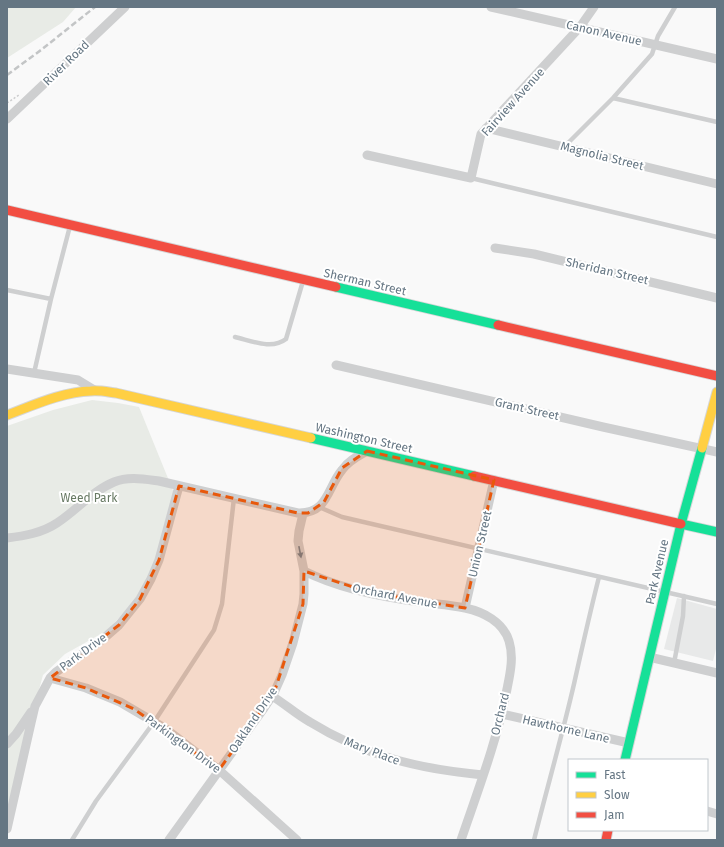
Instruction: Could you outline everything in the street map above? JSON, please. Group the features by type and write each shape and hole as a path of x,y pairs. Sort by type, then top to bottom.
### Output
{"main road":[{"name":"Sherman Street","path":"7,210 717,376"},
{"path":"7,415 66,394 96,391"},
{"name":"Washington Street","path":"96,391 116,393 717,532"},
{"name":"Park Avenue","path":"625,759 681,524 717,392"}],"street":[{"name":"River Road","path":"7,119 124,7"},
{"name":"Canon Avenue","path":"491,7 717,59"},
{"name":"Fairview Avenue","path":"471,178 480,138 486,128 580,28 594,7"},
{"name":"Magnolia Street","path":"486,128 717,184"},
{"path":"367,155 471,178"},
{"name":"Sheridan Street","path":"496,248 534,254 717,298"},
{"name":"Grant Street","path":"336,365 717,452"},
{"name":"Washington Street","path":"7,369 78,380 96,391"},
{"path":"7,538 45,530 58,523 101,489 125,479 145,479 234,498 298,514 308,513 319,507 324,502 342,468 367,451"},
{"name":"Union Street","path":"465,608 494,480"},
{"name":"Park Drive","path":"7,829 35,706 50,678 56,672 103,639 119,625 140,599 151,579 161,553 179,486"},
{"name":"Oakland Drive","path":"168,840 272,696 282,675 303,604 304,570 298,541 303,514"},
{"name":"Orchard Avenue","path":"304,570 343,585 371,593 419,602 465,608"},
{"name":"Orchard","path":"461,840 502,714 511,661 509,642 506,635 496,622 476,611 465,608"},
{"path":"649,657 717,673"},
{"name":"Parkington Drive","path":"50,678 86,688 120,702 154,722 219,770 297,840"},
{"name":"Mary Place","path":"272,696 309,722 359,748 378,755 427,768 482,776"},
{"path":"7,744 16,734 35,706"},
{"name":"Hawthorne Lane","path":"502,714 629,743"}],"lane":[{"path":"564,147 613,98 652,54 658,36 676,7"},
{"path":"613,98 717,122"},
{"path":"471,178 717,238"},
{"path":"34,373 51,299 71,224"},
{"path":"235,337 270,345 286,339 303,280"},
{"path":"7,290 51,299"},
{"path":"72,840 96,800 154,722 214,630 222,604 234,498"},
{"path":"319,507 342,517 717,604"},
{"path":"534,840 574,684 586,627 599,577"},
{"path":"674,663 684,616 684,596"}],"highlighted area":[{"path":"367,451 494,480 465,608 371,593 304,571 303,604 274,693 219,770 134,709 86,688 50,678 119,625 140,599 159,560 179,486 298,513 308,513 324,502 342,468"}],"shaded area":[{"path":"677,598 717,609 717,645 713,661 664,649"}],"green space":[{"path":"7,7 76,7 63,22 7,58"},
{"name":"Weed Park","path":"92,400 139,407 174,493 154,565 135,600 108,630 65,654 43,675 28,730 7,828 7,426 53,410"}],"railway":[{"path":"7,75 95,7"}],"traffic: fast":[{"path":"336,287 498,325"},
{"path":"311,438 474,476"},
{"path":"625,759 681,524 702,448"},
{"path":"681,524 717,532"}],"traffic: slow":[{"path":"7,415 59,396 80,392 100,391 116,393 311,438"},
{"path":"702,448 717,392"}],"traffic: jam":[{"path":"7,210 336,287"},
{"path":"498,325 717,376"},
{"path":"474,476 681,524"},
{"path":"606,840 608,831"}]}
